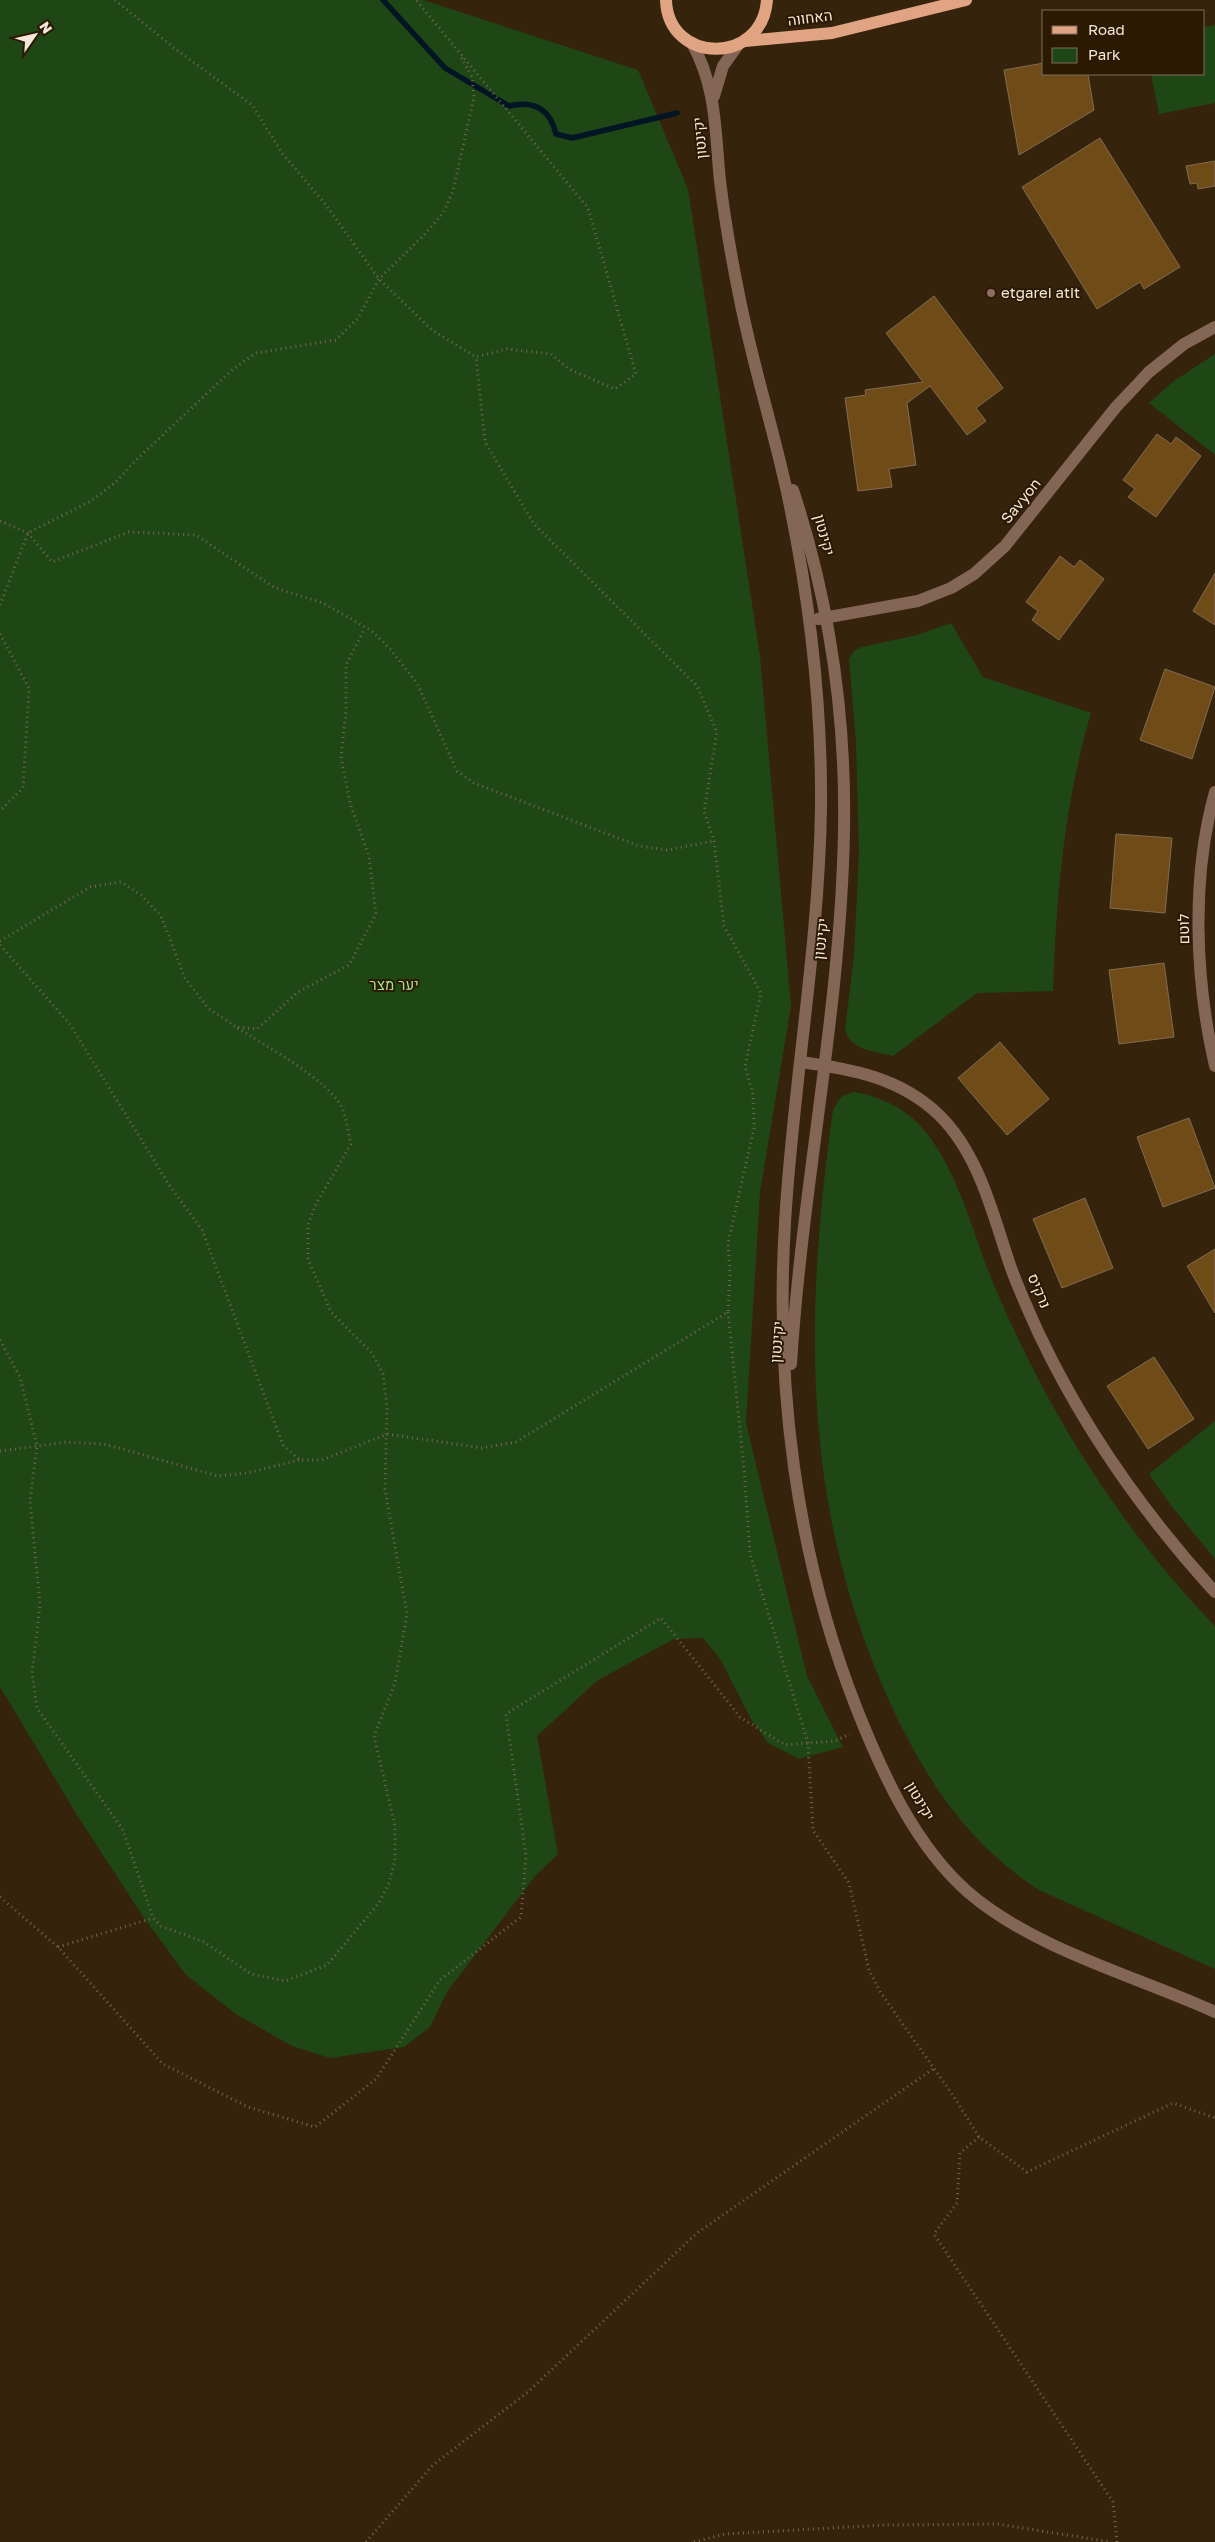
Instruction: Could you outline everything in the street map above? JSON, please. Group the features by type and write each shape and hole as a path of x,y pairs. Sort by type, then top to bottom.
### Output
{"main road":[{"path":"666,0 674,27 692,43"},
{"path":"741,43 761,23 767,0"},
{"name":"האחווה","path":"692,43 714,49 741,43 832,33 966,0"}],"street":[{"name":"יקינטון","path":"692,43 708,76 713,98 722,194 733,266 752,356 774,439 796,540 817,695 821,801 817,910 787,1195 783,1269 784,1353 792,1449 805,1530 824,1611 864,1728 899,1800 930,1849 951,1876 976,1898 1017,1926 1048,1942 1215,2012"},
{"name":"יקינטון","path":"713,98 723,66 741,43"},
{"name":"Savyon","path":"808,620 826,619 923,600 952,588 974,574 1005,546 1116,407 1149,372 1184,344 1215,327"},
{"name":"יקינטון","path":"774,439 804,524 826,619 840,721 844,830 841,895 824,1065 792,1343 790,1395 792,1449"},
{"name":"לוטם","path":"1215,792 1210,808 1200,877 1200,932 1203,989 1215,1066"},
{"name":"נרקיס","path":"801,1062 857,1071 902,1088 922,1101 955,1134 980,1178 1012,1270 1039,1334 1070,1394 1104,1450 1141,1504 1181,1555 1215,1592"}],"path":[{"path":"115,0 174,48 252,105 282,153 326,204 379,279 432,330 476,357 507,348 551,354 569,370 615,389 636,374 588,208 416,0"},
{"path":"0,605 28,533 91,501 116,482 134,462 226,376 256,353 336,340 358,318 379,279 437,220 453,191 474,97 472,77 457,50"},
{"path":"476,357 485,442 534,524 697,686 717,732 704,811 714,841 724,926 761,993 745,1066 753,1094 754,1128 728,1243 730,1274 728,1312 744,1469 750,1554 808,1743 813,1830 849,1883 869,1970 881,1993 954,2097 979,2137 1027,2172 1125,2128 1173,2103 1215,2118"},
{"path":"0,521 28,533 52,562 129,532 196,534 275,588 322,604 365,628 390,649 416,683 457,771 474,783 639,846 666,850 714,841"},
{"path":"236,1028 258,1029 298,992 349,965 376,914 369,857 350,803 341,757 346,711 346,665 365,628"},
{"path":"0,634 30,688 23,788 0,811"},
{"path":"0,941 90,887 121,882 142,895 161,916 185,978 208,1008 313,1077 338,1101 342,1110 351,1144 316,1204 308,1225 308,1259 331,1312 372,1353 383,1374 387,1408 385,1489 407,1614 396,1682 374,1736 395,1826 395,1860 389,1883 379,1903 327,1965 285,1982 251,1974 204,1942 161,1926 153,1918 123,1830 37,1708 32,1673 40,1605 30,1501 37,1446 20,1377 0,1340"},
{"path":"0,945 69,1023 170,1186 202,1230 283,1445 300,1460"},
{"path":"0,1451 67,1442 104,1444 218,1476 247,1473 300,1460 322,1460 386,1434 482,1448 516,1442 728,1312"},
{"path":"0,1896 58,1947 163,2064 248,2107 315,2127 376,2079 440,1980 521,1917 526,1856 506,1714 661,1618 740,1717 785,1745 835,1740 864,1728"},
{"path":"58,1947 153,1918"},
{"path":"366,2542 433,2465 529,2392 696,2233 933,2069"},
{"path":"979,2137 960,2153 956,2203 934,2234 1114,2502 1117,2542"},
{"path":"694,2542 735,2534 884,2525 998,2524 1111,2542"}],"green space":[{"name":"יער מצר","path":"0,0 423,0 638,70 688,189 760,656 791,1006 760,1192 746,1423 807,1676 843,1747 799,1759 768,1743 751,1719 720,1659 703,1638 674,1639 598,1680 537,1736 558,1854 535,1876 447,1992 430,2027 404,2047 330,2058 292,2046 236,2014 186,1975 142,1915 77,1815 0,1687"},
{"path":"1215,25 1215,103 1159,114 1151,75 1205,75 1205,27"},
{"path":"1215,354 1215,455 1149,403 1174,381"},
{"path":"951,623 983,677 1091,713 1074,782 1063,851 1056,921 1053,991 977,993 893,1056 858,1046 852,1042 845,1030 854,957 859,851 856,742 849,659 854,651 862,647 917,635"},
{"path":"853,1092 876,1097 897,1107 916,1121 931,1139 952,1175 989,1273 1018,1338 1064,1427 1119,1510 1149,1550 1215,1626 1215,1969 1041,1891 1015,1873 992,1854 952,1809 919,1759 891,1705 861,1632 840,1559 825,1485 817,1412 815,1338 817,1263 823,1187 833,1110 841,1097"},
{"path":"1215,1421 1215,1559 1173,1508 1149,1474"}],"building":[{"path":"1042,63 1042,75 1088,75 1094,110 1019,155 1004,70"},
{"path":"1100,138 1180,267 1144,289 1140,282 1097,309 1022,187"},
{"path":"1215,161 1215,186 1198,189 1197,183 1190,184 1186,166"},
{"path":"934,296 1003,388 976,408 986,421 967,435 930,386 907,403 916,465 889,469 892,487 858,491 845,398 866,395 865,390 923,382 886,333"},
{"path":"1157,434 1171,444 1176,437 1201,456 1156,517 1128,497 1135,489 1123,480"},
{"path":"1060,556 1074,567 1080,560 1104,579 1059,640 1032,620 1038,611 1026,602"},
{"path":"1215,573 1215,625 1193,611"},
{"path":"1165,669 1215,687 1192,759 1140,740"},
{"path":"1116,834 1172,838 1165,913 1110,908"},
{"path":"1164,963 1174,1037 1119,1044 1109,970"},
{"path":"1000,1042 1049,1099 1007,1135 958,1078"},
{"path":"1189,1118 1215,1188 1163,1207 1137,1137"},
{"path":"1085,1198 1113,1268 1062,1288 1033,1219"},
{"path":"1215,1249 1215,1313 1187,1266"},
{"path":"1154,1357 1194,1419 1148,1449 1107,1386"}],"waterway":[{"path":"383,0 445,68 509,106 526,104 540,108 550,118 556,134 572,138 677,113"}],"place":[{"name":"etgarei atit","path":"991,293"}]}
